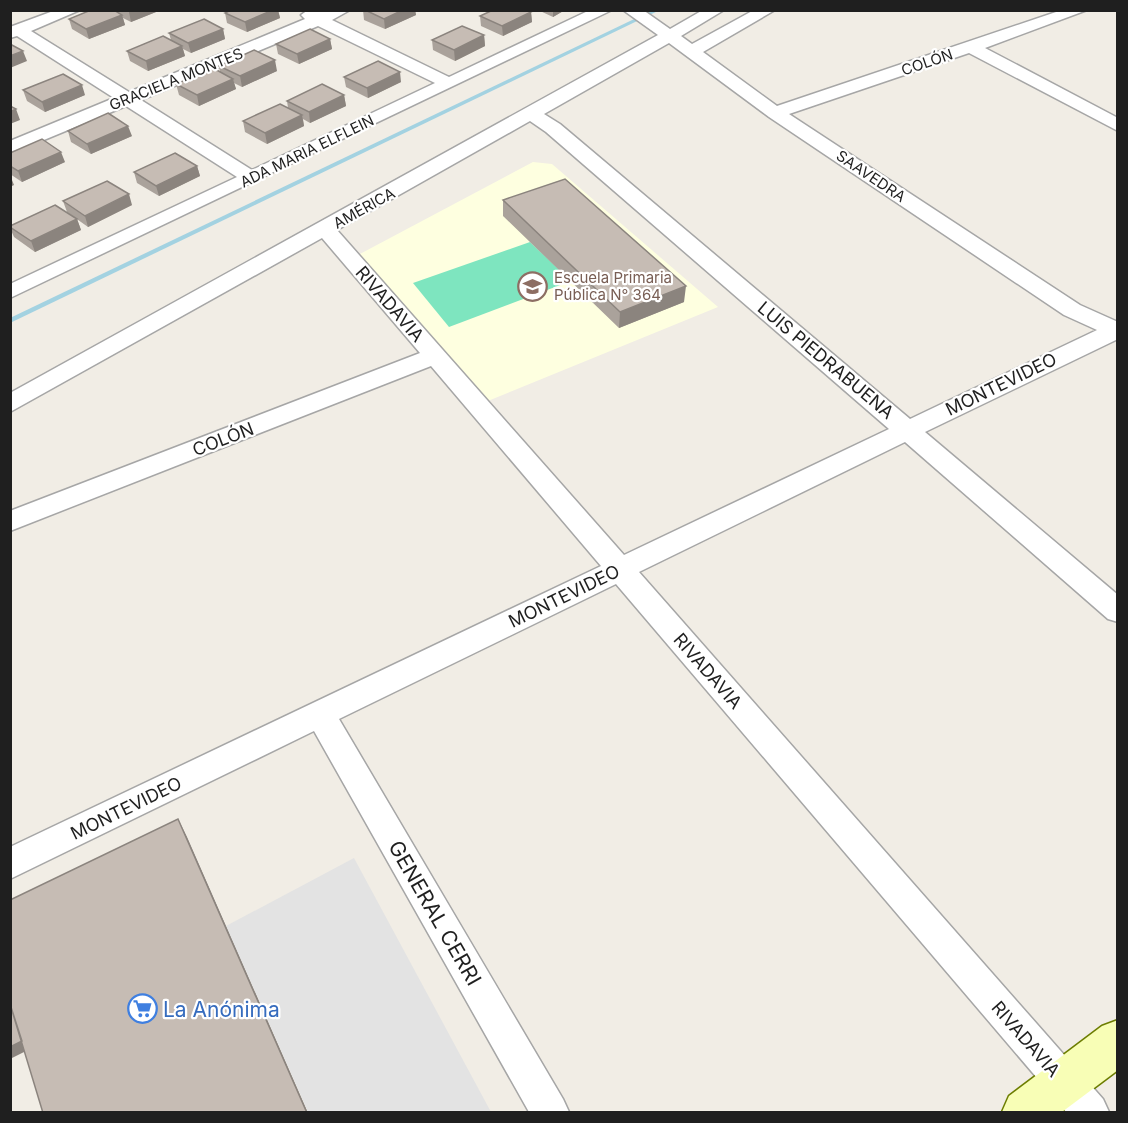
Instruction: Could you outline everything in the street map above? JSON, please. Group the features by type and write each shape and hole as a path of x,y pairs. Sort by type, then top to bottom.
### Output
{"street":[{"path":"14,32 72,10"},
{"path":"300,10 448,83"},
{"name":"GRACIELA MONTES","path":"10,148 342,10"},
{"name":"ADA MARIA ELFLEIN","path":"10,292 604,10"},
{"name":"SAAVEDRA","path":"631,10 776,113 1072,310 1116,330"},
{"name":"AMÉRICA","path":"10,404 532,114 666,33 716,10"},
{"path":"691,52 767,10"},
{"name":"COLÓN","path":"776,113 1079,10"},
{"path":"14,32 251,177"},
{"path":"971,47 1118,126"},
{"name":"LUIS PIEDRABUENA","path":"532,114 553,128 1118,611"},
{"name":"RIVADAVIA","path":"326,230 1077,1098"},
{"name":"MONTEVIDEO","path":"10,864 1116,330"},
{"name":"COLÓN","path":"10,522 435,356"},
{"name":"GENERAL CERRI","path":"320,714 550,1113"},
{"path":"1024,1113 1077,1098 1118,1042"}],"shaded area":[{"name":"Escuela Primaria Pública N° 364","path":"533,162 552,164 718,307 473,407 358,255"},
{"path":"354,858 491,1112 308,1112 226,926"}],"green space":[{"path":"530,242 571,281 449,327 413,283"}],"building":[{"path":"91,10 114,10 122,15 86,29 69,19"},
{"path":"231,10 273,10 245,22 225,13"},
{"path":"365,10 403,10 384,19"},
{"path":"493,10 528,10 531,12 502,26 480,16"},
{"path":"204,19 223,29 188,43 169,33"},
{"path":"462,26 484,35 454,50 432,40"},
{"path":"310,29 330,39 297,54 276,44"},
{"path":"163,36 182,46 146,61 127,51"},
{"path":"10,44 23,51 10,56"},
{"path":"254,50 275,60 240,76 219,66"},
{"path":"378,61 400,72 367,88 344,77"},
{"path":"213,68 233,79 197,95 176,84"},
{"path":"63,74 82,85 42,102 23,90"},
{"path":"322,84 344,95 309,112 287,101"},
{"path":"280,104 302,115 265,133 243,121"},
{"path":"108,113 128,126 87,144 68,131"},
{"path":"42,139 61,152 18,171 10,166 10,153"},
{"path":"175,153 197,166 156,186 134,172"},
{"path":"565,179 686,286 620,312 503,200"},
{"path":"107,181 129,194 85,216 63,201"},
{"path":"55,205 77,219 31,241 10,227 10,226"},
{"name":"La Anónima","path":"178,819 307,1113 43,1113 10,1004 10,900"},
{"path":"10,1004 22,1041 10,1047"}],"waterway":[{"path":"10,321 658,10"}],"place":[{"name":"Escuela Primaria Pública N° 364","path":"533,286"},
{"name":"La Anónima","path":"142,1009"}]}
